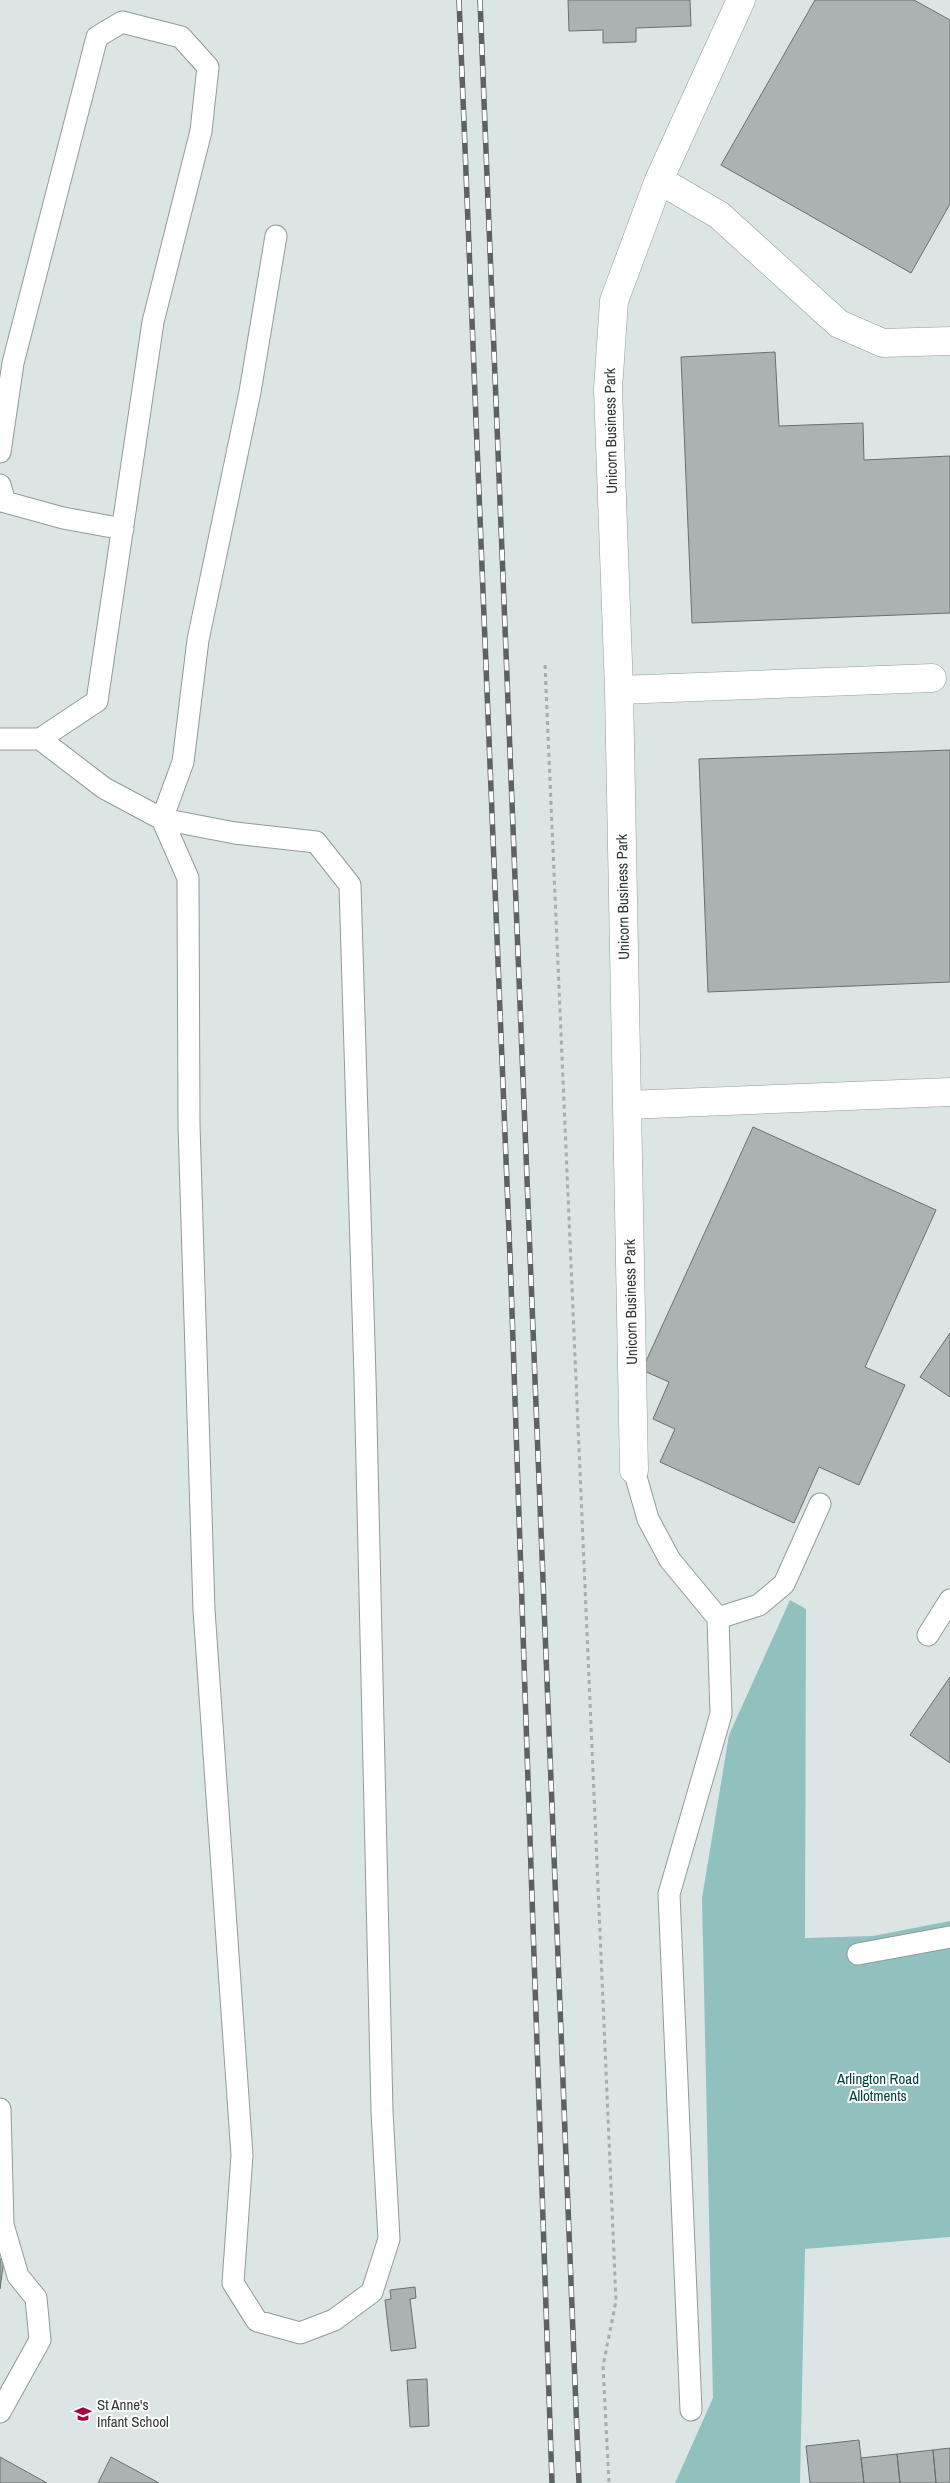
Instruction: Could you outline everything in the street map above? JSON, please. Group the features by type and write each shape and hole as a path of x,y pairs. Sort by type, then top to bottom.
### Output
{"street":[{"name":"Unicorn Business Park","path":"634,1470 619,690 608,389 614,301 660,180 741,0"},
{"path":"660,180 719,215 838,324 883,343 950,341"},
{"path":"619,690 932,678"},
{"path":"627,1105 950,1092"}],"lane":[{"path":"0,452 14,363 97,37 122,22 181,37 208,67 201,131 153,322 97,702 40,739 0,739"},
{"path":"40,739 104,788 162,818 236,833 316,842 350,885 365,1367 382,2111 389,2239 372,2292 334,2320 300,2333 257,2321 233,2283 242,2155 204,1610 189,1125 188,878 162,818 183,762 198,640 250,392 276,236"},
{"path":"0,485 5,502 63,518 123,529"},
{"path":"634,1470 648,1520 670,1560 718,1618 721,1714 669,1894 691,2410"},
{"path":"718,1618 759,1605 784,1584 820,1504"},
{"path":"928,1635 950,1600"},
{"path":"858,1954 950,1937"},
{"path":"0,2109 4,2225 18,2276 36,2298 40,2340 0,2412"}],"path":[{"path":"545,665 616,2301 603,2366 610,2483"}],"green space":[{"name":"Arlington Road Allotments","path":"790,1600 806,1609 805,1938 873,1936 950,1921 950,2237 805,2249 800,2483 675,2483 713,2398 702,1898 729,1735"}],"building":[{"path":"568,0 690,0 691,26 636,28 636,42 603,43 603,30 569,31"},
{"path":"815,0 914,0 950,20 950,204 911,273 721,165"},
{"path":"775,352 779,426 863,423 864,460 950,456 950,613 692,623 681,357"},
{"path":"950,750 950,982 708,992 699,759"},
{"path":"753,1127 936,1210 865,1367 905,1385 859,1485 819,1467 794,1523 660,1462 675,1429 653,1419 669,1382 642,1370"},
{"path":"950,1333 950,1397 920,1377"},
{"path":"950,1677 950,1763 910,1735"},
{"path":"0,2259 4,2259 0,2289"},
{"path":"415,2287 416,2298 410,2299 416,2348 391,2351 385,2300 391,2299 390,2290"},
{"path":"427,2379 429,2426 410,2427 407,2380"},
{"path":"859,2440 864,2483 810,2483 806,2446"},
{"path":"950,2448 950,2483 936,2483 933,2450"},
{"path":"933,2450 936,2483 900,2483 897,2454"},
{"path":"897,2454 900,2483 864,2483 861,2458"},
{"path":"0,2457 47,2483 0,2483"},
{"path":"111,2457 159,2483 98,2483"}],"railway":[{"path":"459,0 511,1282 552,2483"},
{"path":"480,0 579,2483"}],"place":[{"name":"St Anne's Infant School","path":"83,2414"}]}
